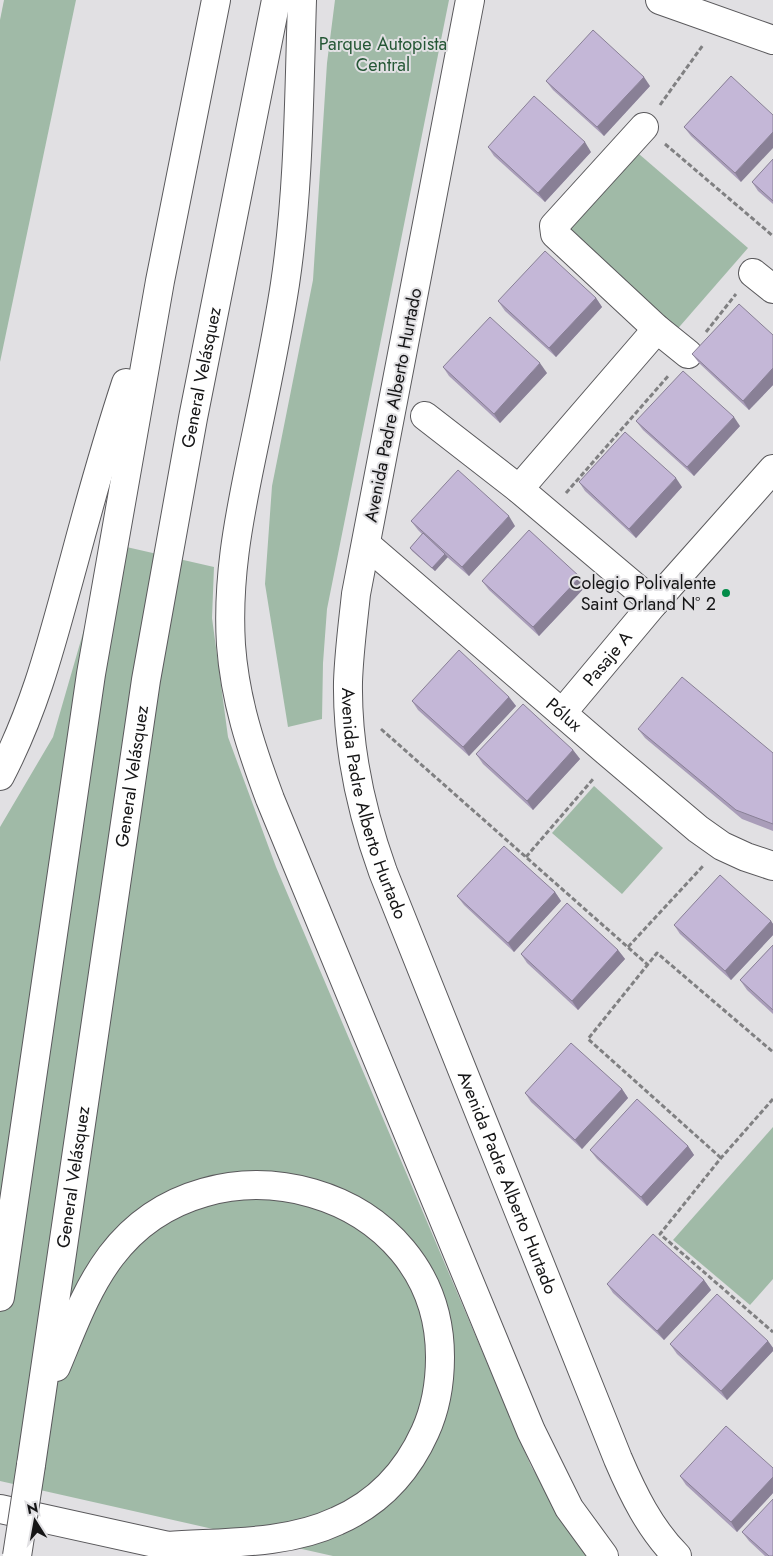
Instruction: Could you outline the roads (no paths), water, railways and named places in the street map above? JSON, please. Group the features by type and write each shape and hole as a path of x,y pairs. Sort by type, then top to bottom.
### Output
{"main road":[{"path":"0,1298 91,674 160,281 216,0"},
{"name":"General Velásquez","path":"17,1556 146,680 195,408 276,0"},
{"path":"302,0 297,175 291,242 278,327 240,513 232,570 230,598 232,648 240,705 250,746 270,799 531,1431 569,1508 604,1556"},
{"name":"Avenida Padre Alberto Hurtado","path":"470,0 367,545 356,594 348,682 349,721 353,759 370,835 386,881 625,1476 642,1509 657,1532 677,1556"},
{"path":"660,0 695,6 721,21 773,40"},
{"path":"644,127 554,226 555,234 688,354"},
{"path":"0,776 24,726 42,676 92,496 160,281"},
{"path":"519,489 657,328"},
{"path":"425,416 519,489 654,603"},
{"name":"Pasaje A","path":"562,713 654,603 773,469"},
{"name":"Pólux","path":"367,545 698,829 722,846 773,866"},
{"path":"40,1408 83,1302 96,1278 111,1255 128,1237 167,1207 214,1189 240,1185 288,1187 318,1194 354,1209 376,1224 395,1241 411,1262 431,1301 437,1322 440,1344 438,1389 429,1423 418,1447 404,1470 386,1490 370,1503 335,1523 285,1536 168,1546"},
{"path":"0,1509 214,1556"}],"place":[{"name":"Colegio Polivalente Saint Orland Nº 2","path":"726,593"}],"park label":[{"name":"Parque Autopista Central","path":"383,54"}]}
